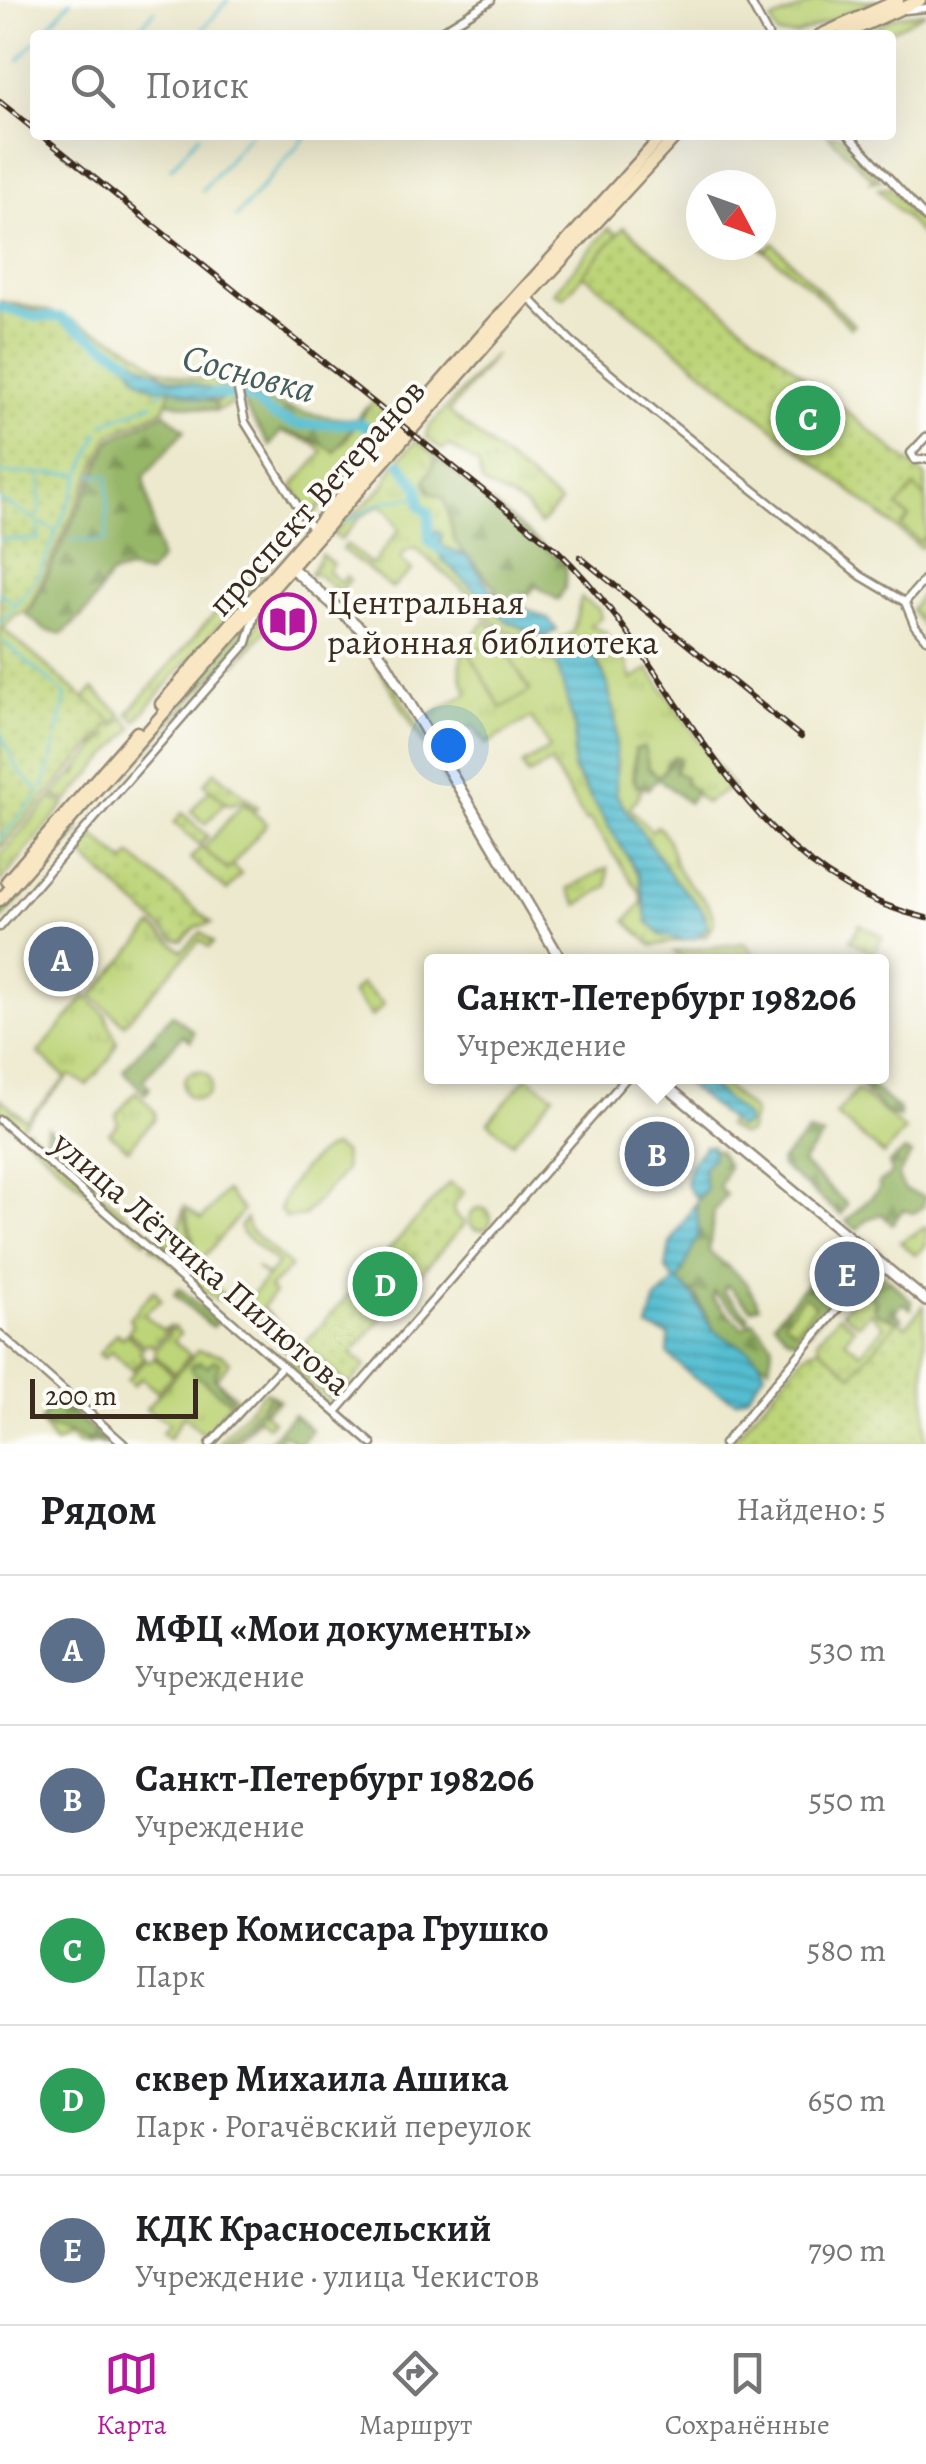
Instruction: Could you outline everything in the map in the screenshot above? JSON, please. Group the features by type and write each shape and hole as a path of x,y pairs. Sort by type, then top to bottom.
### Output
{"main road":[{"path":"833,30 920,0"},
{"path":"853,30 898,5"},
{"name":"проспект Ветеранов","path":"0,890 660,140"},
{"name":"проспект Ветеранов","path":"0,900 257,605 312,529 525,294 672,140"}],"street":[{"path":"441,30 490,0"},
{"path":"749,0 765,30"},
{"path":"898,5 926,8"},
{"path":"854,140 926,218"},
{"path":"525,294 571,340 658,413 862,576 905,602 915,626 926,639"},
{"path":"238,395 245,422 312,529"},
{"path":"926,438 911,454 915,460 926,460"},
{"path":"288,564 360,629 384,660 557,954"},
{"path":"905,602 926,578"},
{"path":"0,926 247,643 257,605"},
{"path":"336,1412 621,1084"},
{"path":"664,1084 926,1301"},
{"name":"улица Лётчика Пилютова","path":"0,1120 372,1444"},
{"path":"724,1444 877,1262"},
{"path":"0,1334 124,1444"},
{"path":"210,1444 282,1366"}],"green space":[{"path":"818,0 880,0 808,30 776,30 771,21"},
{"path":"926,12 893,30 871,30 896,16"},
{"path":"833,140 844,140 881,180 870,182 873,179"},
{"path":"888,187 926,228 926,240 878,189"},
{"path":"624,227 926,477 926,543 921,548 583,274"},
{"path":"609,228 618,235 564,297 553,293"},
{"path":"776,246 854,325 851,328 776,260"},
{"path":"0,301 68,318 176,375 209,378 232,392 234,403 216,411 216,403 222,399 219,391 174,380 0,313"},
{"path":"0,303 95,330 141,355 171,387 165,409 109,436 28,610 15,615 3,629 113,722 0,848"},
{"path":"495,354 449,412 560,503 540,525 525,506 482,483 478,464 448,445 442,450 426,437 428,428"},
{"path":"171,387 216,403 216,411 167,402"},
{"path":"246,391 286,408 327,417 356,419 367,406 335,452 314,440 281,431 270,446 244,406"},
{"path":"373,401 397,420 312,516 306,515 294,485 323,452 313,443 280,431 327,446 342,444"},
{"path":"165,413 185,430 144,477 160,560 148,574 129,570 110,575 89,609 63,634 45,630 25,613 31,610 111,440"},
{"path":"417,440 437,458 425,481 444,498 455,542 497,589 465,554 444,549 436,531 433,534 431,511 422,505 422,486 399,459"},
{"path":"437,458 566,565 565,588 558,600 536,586 529,594 512,592 509,601 495,595 496,588 455,542 444,498 429,492 425,481"},
{"path":"395,463 416,487 419,506 427,513 428,541 508,622 549,640 517,635 489,619 472,605 475,600 415,548 404,552 401,560 412,570 392,588 342,549 346,544 372,565 399,530 389,511 380,505 360,517 340,540 333,534 383,487"},
{"path":"914,487 926,498 926,535 920,542 901,526 909,517 897,507"},
{"path":"277,542 284,549 136,721 128,713"},
{"path":"321,554 333,564 327,571 340,582 346,576 350,580 339,592 317,574 310,575"},
{"path":"926,587 926,631 911,610"},
{"path":"274,597 283,611 234,667 250,644 261,611"},
{"path":"581,598 599,609 601,618 590,625 606,633 617,659 626,660 632,680 649,669 732,787 705,803 675,773 680,758 669,760 662,774 656,775 635,752 632,778 642,790 630,808 652,831 657,826 662,831 679,870 710,908 714,924 705,937 697,936 705,930 706,915 673,878 616,794 616,723 607,682 596,656 564,647 554,653 575,729 573,770 639,875 648,922 661,935 683,940 652,946 626,921 642,903 641,894 589,819 585,821 551,763 528,775 522,765 550,748 531,718 486,744 473,726 445,741 429,715 468,693 461,663 485,621 517,640 550,643 573,632"},
{"path":"246,621 251,623 245,640 118,785 101,787"},
{"path":"498,637 530,691 501,708 470,654"},
{"path":"372,650 465,805 461,807 369,652"},
{"path":"93,689 121,714 113,728 124,717 133,728 67,801 53,795 76,771 76,777 80,766 109,734 96,746 91,744 81,702"},
{"path":"644,747 649,769 656,775 662,774 674,756 680,758 675,772 685,777 685,783 696,792 688,803 658,778 648,789 635,784 635,749"},
{"path":"215,771 258,807 255,810 243,800 229,805 204,784"},
{"path":"210,789 225,802 206,824 191,811"},
{"path":"51,798 65,804 0,883 0,856"},
{"path":"243,803 267,824 228,870 203,849"},
{"path":"182,813 208,836 200,845 174,823"},
{"path":"77,817 79,831 0,921 0,905"},
{"path":"93,835 125,862 131,855 212,923 196,927 182,941 174,939 82,855"},
{"path":"201,847 227,870 231,865 241,874 227,891 190,859"},
{"path":"608,867 608,886 578,905 568,889"},
{"path":"860,924 883,937 873,954 850,940"},
{"path":"153,926 182,951 201,932 213,943 209,948 200,940 124,1024 92,996"},
{"path":"745,943 754,954 676,954 674,952"},
{"path":"361,984 384,1004 372,1017 352,993"},
{"path":"86,996 105,1014 117,1042 109,1060 87,1085 70,1075 18,1130 0,1115 0,1098 26,1120 66,1078 38,1053"},
{"path":"172,1014 194,1032 191,1041 183,1035 143,1080 150,1088 145,1094 123,1070"},
{"path":"197,1071 207,1075 211,1085 207,1095 197,1099 187,1095 183,1085 187,1075"},
{"path":"521,1084 538,1084 554,1095 512,1143 488,1122"},
{"path":"706,1084 722,1084 754,1112 748,1133 740,1135 726,1125 730,1121 740,1129"},
{"path":"868,1084 900,1110 900,1117 889,1115 861,1086"},
{"path":"857,1090 905,1130 884,1155 836,1115"},
{"path":"136,1091 155,1112 155,1118 128,1149 109,1133 118,1124 116,1115"},
{"path":"47,1127 101,1175 94,1183 46,1139"},
{"path":"27,1129 92,1186 87,1191 22,1134"},
{"path":"808,1132 823,1136 802,1163 847,1204 841,1215 781,1166 780,1162"},
{"path":"333,1147 343,1152 345,1170 304,1216 286,1218 280,1211 292,1183 317,1156"},
{"path":"711,1149 719,1151 728,1166 719,1188 726,1195 714,1212 709,1251 747,1283 759,1306 751,1309 727,1285 723,1291 749,1317 747,1322 714,1292 713,1299 743,1328 753,1321 773,1344 769,1366 714,1331 696,1295 676,1282 693,1244 696,1202 706,1189 701,1175"},
{"path":"905,1151 911,1154 898,1177 905,1190 925,1197 923,1207 914,1213 903,1210 892,1224 882,1214 867,1219 857,1230 846,1221 879,1190 879,1183 891,1174 889,1163"},
{"path":"449,1183 464,1192 453,1206 454,1214 465,1223 351,1354 366,1366 349,1385 304,1344"},
{"path":"95,1188 150,1236 145,1242 90,1194"},
{"path":"226,1191 243,1211 199,1263 185,1207 202,1219"},
{"path":"183,1208 197,1265 193,1269 157,1238 163,1231 168,1234 175,1226 180,1228"},
{"path":"476,1208 484,1208 491,1219 484,1230 476,1230 469,1223 469,1215"},
{"path":"246,1219 249,1229 291,1267 269,1288 274,1293 262,1308 298,1341 290,1354 240,1309 267,1277 255,1267 268,1276 278,1264 242,1233 240,1227"},
{"path":"926,1227 926,1246 915,1255 900,1242"},
{"path":"155,1240 192,1271 188,1275 150,1246"},
{"path":"823,1270 832,1281 831,1300 808,1281"},
{"path":"198,1271 223,1294 217,1300 192,1282"},
{"path":"884,1275 891,1281 876,1284 873,1309 905,1327 907,1343 836,1385 817,1340 839,1315 854,1328 845,1340 861,1353 884,1326 869,1312 858,1325 842,1312 872,1277 880,1279"},
{"path":"891,1281 912,1302 911,1309 903,1303 895,1312 902,1319 898,1321 875,1313 876,1301 868,1294 876,1284"},
{"path":"806,1284 831,1305 800,1341 788,1337 774,1322"},
{"path":"179,1288 218,1321 212,1327 174,1294"},
{"path":"154,1290 161,1300 144,1314 162,1330 171,1326 153,1347 149,1343 145,1346 128,1332 133,1326 129,1318"},
{"path":"804,1296 815,1305 795,1330 784,1321"},
{"path":"924,1305 926,1444 730,1444 805,1354 819,1347 852,1375 898,1321 906,1326"},
{"path":"247,1310 291,1342 293,1348 286,1348"},
{"path":"174,1327 180,1333 174,1341 190,1355 175,1373 155,1356"},
{"path":"116,1333 122,1338 126,1334 143,1349 140,1353 144,1357 132,1370 111,1351 104,1358 99,1354"},
{"path":"304,1344 349,1385 337,1399 293,1357"},
{"path":"198,1350 222,1355 230,1362 216,1379 239,1400 204,1444 200,1444 206,1436 183,1416 169,1439 162,1433 169,1423 146,1409"},
{"path":"154,1358 173,1374 157,1392 141,1378 133,1386 127,1380 146,1359 150,1362"},
{"path":"291,1359 335,1400 332,1404 287,1366"},
{"path":"214,1360 220,1362 214,1378 238,1405 220,1426 214,1423 230,1402 193,1373 191,1366 200,1362 207,1366"},
{"path":"265,1391 280,1400 264,1412 273,1421 268,1426 259,1418 236,1444 222,1444 220,1441"},
{"path":"270,1395 276,1401 269,1403 233,1443 225,1444"},
{"path":"63,1403 108,1444 40,1422 49,1407"},
{"path":"293,1414 312,1430 301,1444 293,1444 292,1439 282,1434 279,1442 267,1444"},
{"path":"40,1422 49,1428 71,1431 90,1444 78,1444 69,1436 55,1444"}],"water":[{"path":"120,352 166,377 219,391 222,399 200,399 171,387 155,389 139,379"},
{"path":"436,531 442,534 440,545 468,557 495,595 548,619 557,630 544,637 508,622 444,561 437,551 440,546 432,543"},
{"path":"572,641 591,650 607,682 616,723 616,794 673,878 702,909 708,927 697,938 683,940 661,935 648,922 639,875 573,769 575,729 553,650"},
{"path":"686,1084 709,1084 746,1117 747,1124 738,1128"},
{"path":"705,1146 712,1146 713,1157 703,1168 706,1189 697,1199 686,1185 687,1178"},
{"path":"696,1202 699,1234 678,1282 691,1294 716,1332 751,1352 765,1372 748,1395 736,1401 694,1378 668,1354 669,1335 648,1328 655,1301 675,1281 666,1269 670,1244"}],"waterway":[{"path":"45,30 71,0"},
{"path":"202,30 228,0"},
{"path":"138,30 155,10"},
{"path":"19,60 30,47"},
{"path":"171,168 195,140"},
{"path":"202,191 245,140"},
{"path":"236,217 303,140"},
{"name":"Сосновка","path":"0,307 35,317 60,317 129,360"},
{"path":"159,396 165,389"},
{"name":"Сосновка","path":"212,393 250,398 274,416 298,425 362,423 376,435"},
{"path":"103,424 153,403"},
{"path":"58,528 99,432"},
{"name":"Сосновка","path":"400,463 419,488 420,506 429,513 429,541 440,550"},
{"path":"0,473 78,474"},
{"path":"39,516 41,474"},
{"path":"71,540 106,541 108,476 92,475"},
{"path":"346,522 382,502 420,496"},
{"path":"0,500 57,532 36,580 0,623"},
{"path":"0,539 38,540 39,525"},
{"path":"0,593 15,604"},
{"path":"5,643 66,695 57,736"},
{"path":"0,731 16,767 40,793 0,839"},
{"path":"44,788 56,742"}],"railway":[{"path":"0,102 30,126"},
{"path":"47,140 557,550 602,599 758,814 805,858 860,894 926,918"},
{"path":"580,557 801,737"}],"place":[{"name":"сквер Комиссара Грушко","path":"808,418"},
{"name":"Центральная районная библиотека","path":"288,622"},
{"name":"МФЦ «Мои документы»","path":"61,959"},
{"name":"Санкт-Петербург 198206","path":"657,1154"},
{"name":"КДК Красносельский","path":"847,1274"},
{"name":"сквер Михаила Ашика","path":"385,1284"}]}
